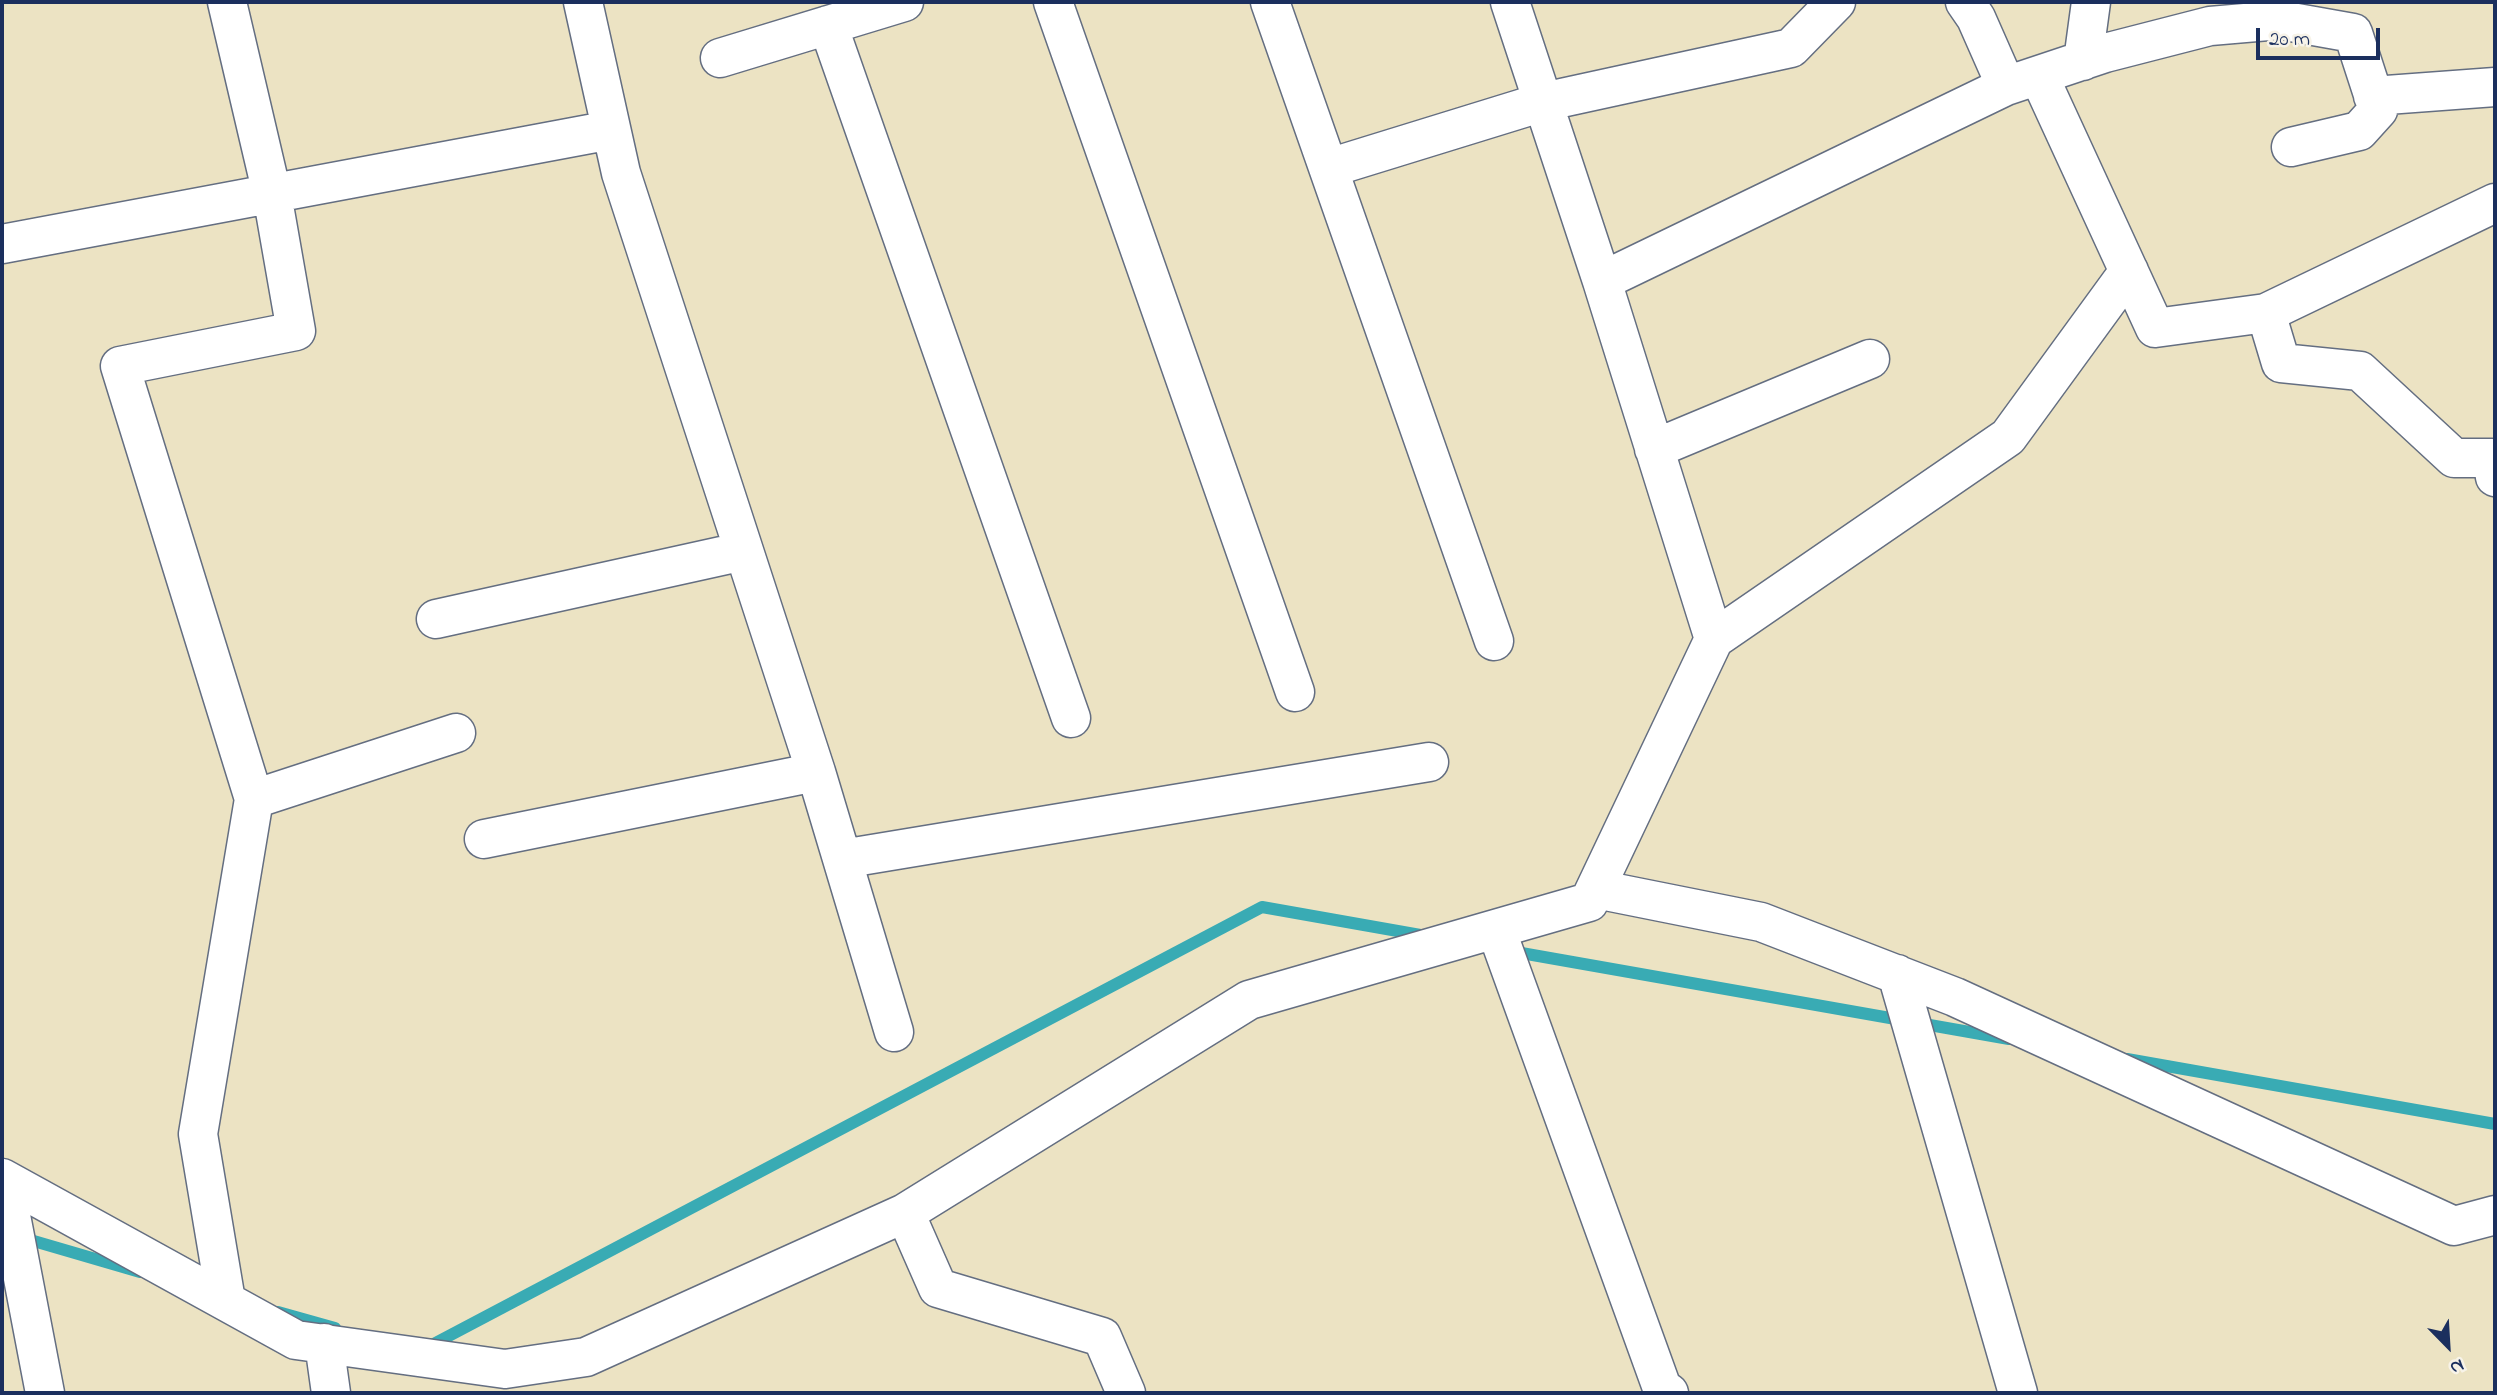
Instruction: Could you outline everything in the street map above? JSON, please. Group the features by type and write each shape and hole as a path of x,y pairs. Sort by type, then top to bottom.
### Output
{"street":[{"path":"226,1301 198,1134 254,799 120,366 296,331 272,194 228,2"},
{"path":"583,2 621,173 816,772 894,1032"},
{"path":"720,58 904,2"},
{"path":"1053,2 1295,692"},
{"path":"1270,2 1494,640"},
{"path":"1510,2 1602,281 1714,639"},
{"path":"1329,168 1543,102 1791,48 1836,2"},
{"path":"1965,2 2022,81 2129,271 2155,328 2266,313 2495,203"},
{"path":"2083,61 2091,2"},
{"path":"1602,281 2022,81 2210,26 2280,20 2353,33 2378,110 2359,131 2291,147"},
{"path":"828,25 1072,718"},
{"path":"2373,96 2495,87"},
{"path":"2,244 611,130"},
{"path":"5,1188 226,1301 296,1340 505,1369 586,1357 905,1213 1249,1000 1496,931 1589,902 1714,639 2008,437 2129,271"},
{"path":"2266,313 2281,363 2360,371 2454,458 2492,458 2495,477"},
{"path":"1654,449 1870,359"},
{"path":"436,618 744,551"},
{"path":"254,799 456,733"},
{"path":"842,859 1429,762"},
{"path":"484,839 816,772"},
{"path":"1595,888 1761,922 1896,974 2002,1019 2454,1226 2495,1215"},
{"path":"1496,931 1661,1388 1669,1393"},
{"path":"1896,974 2018,1393"},
{"path":"5,1188 45,1393"},
{"path":"905,1213 938,1288 1102,1337 1126,1393"},
{"path":"324,1343 331,1393"}],"waterway":[{"path":"426,1348 1262,907 1426,936"},
{"path":"1510,951 2009,1039"},
{"path":"2127,1059 2495,1124"},
{"path":"20,1237 140,1272"},
{"path":"278,1312 335,1328"}]}
